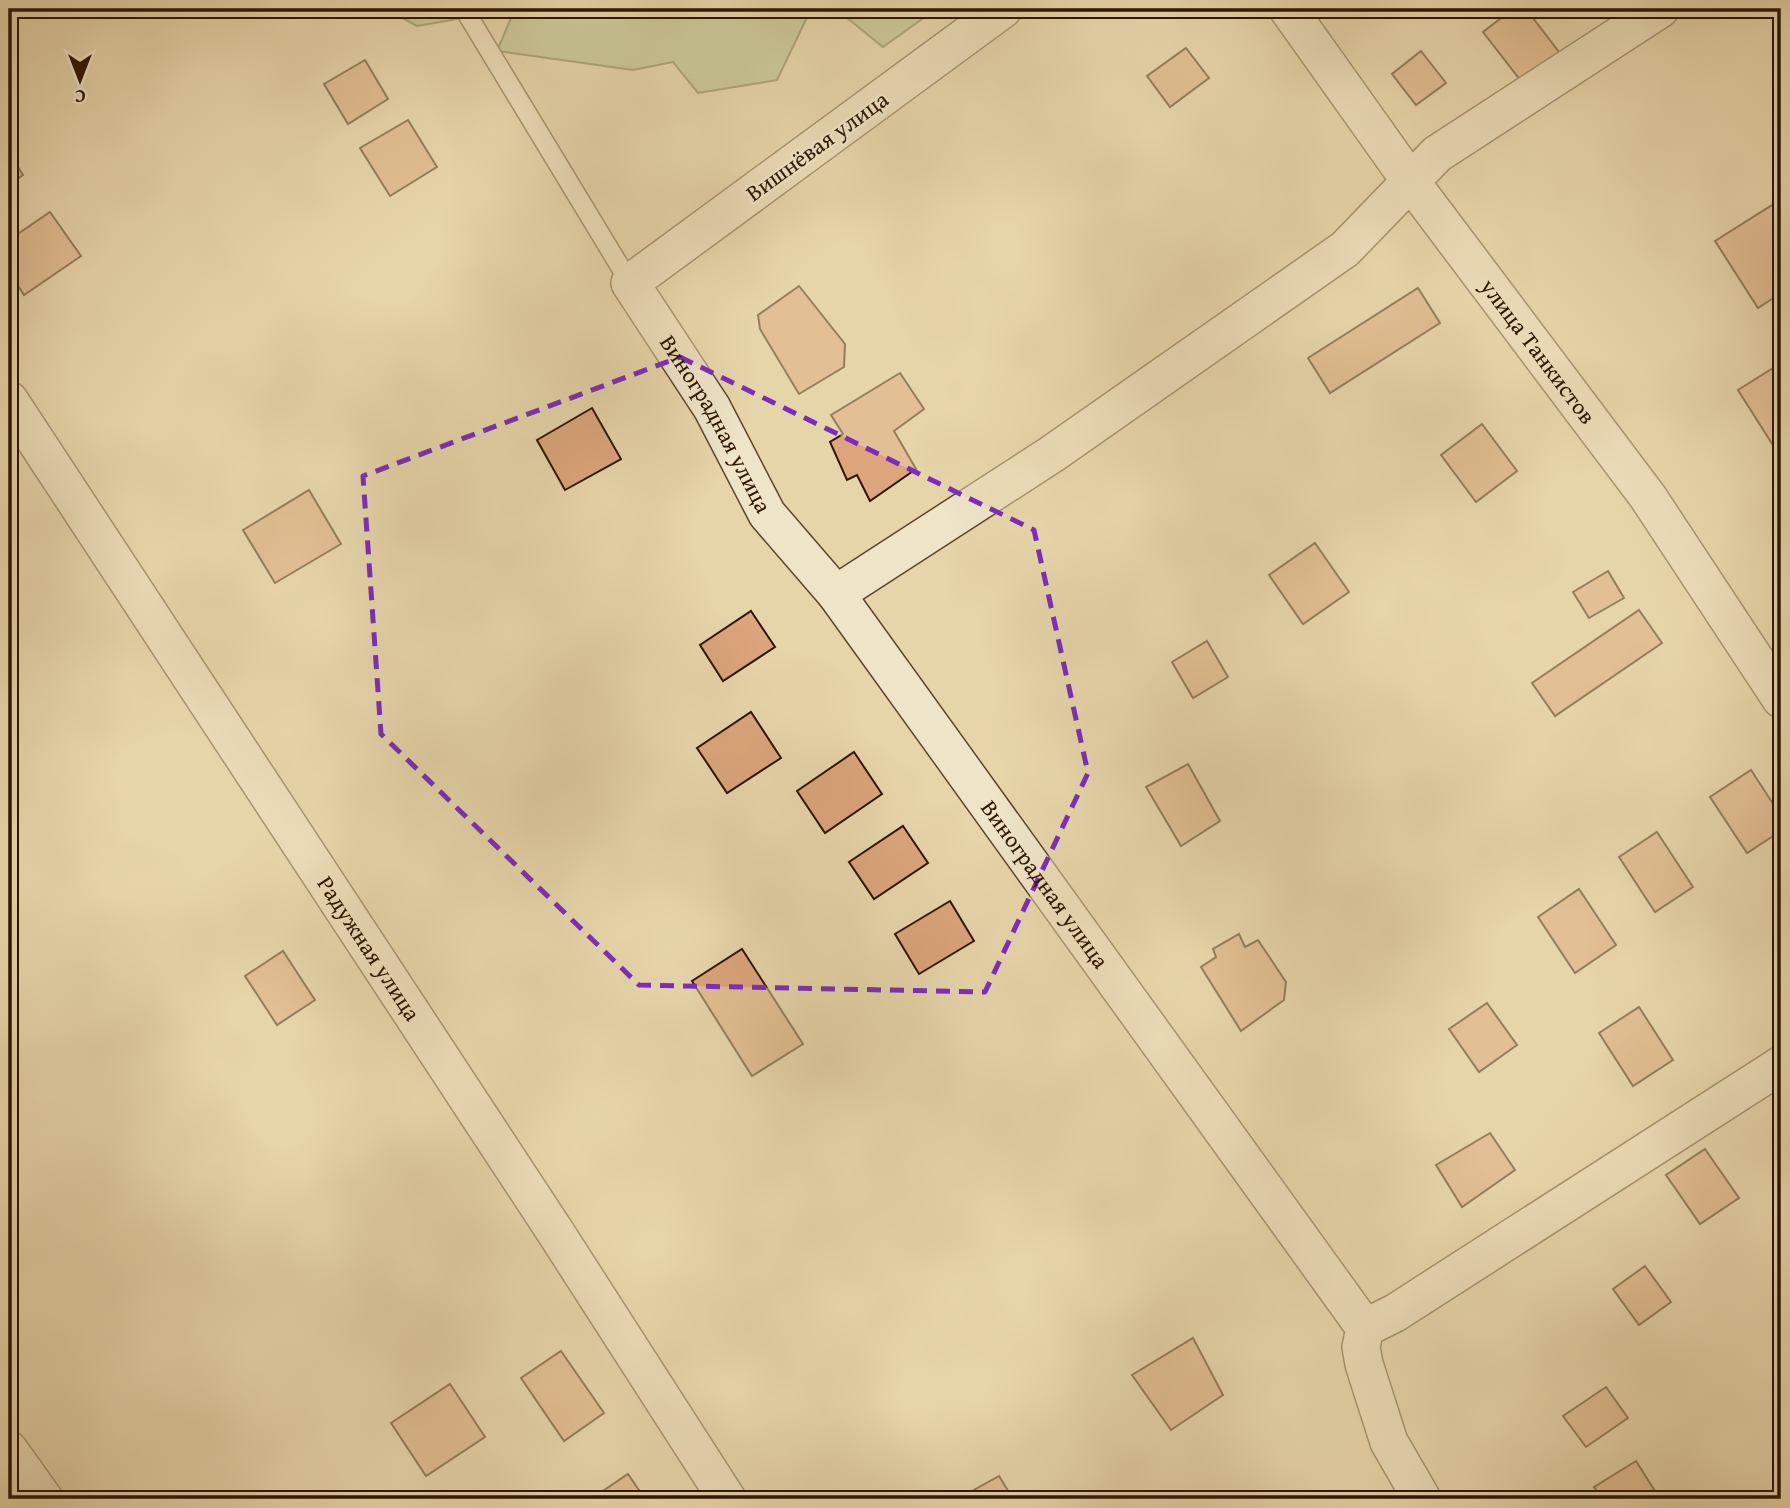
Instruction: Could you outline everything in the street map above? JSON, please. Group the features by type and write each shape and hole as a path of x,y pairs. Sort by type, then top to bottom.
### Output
{"street":[{"name":"Вишнёвая улица","path":"630,283 1003,9"},
{"name":"улица Танкистов","path":"1288,9 1410,182 1647,498 1781,699"},
{"path":"836,594 1052,454 1345,249 1437,154 1660,9"},
{"name":"Виноградная улица","path":"630,283 712,408 767,514 836,594 1365,1328"},
{"name":"Радужная улица","path":"9,400 548,1221 727,1499"},
{"path":"1422,1499 1389,1442 1364,1364 1361,1346 1365,1328 1395,1313 1781,1065"},
{"path":"9,1450 44,1499"}],"lane":[{"path":"464,9 630,283"}],"highlighted area":[{"path":"680,357 1034,530 1088,773 985,992 639,985 381,734 363,476"}],"green space":[{"path":"386,9 484,9 469,17 417,26"},
{"path":"511,9 810,11 777,80 698,93 673,62 633,70 497,51 514,11"},
{"path":"836,9 936,9 883,47"}],"building":[{"path":"1513,9 1526,9 1559,52 1521,81 1483,32"},
{"path":"1186,48 1209,78 1170,107 1147,76"},
{"path":"1421,51 1446,83 1416,105 1392,74"},
{"path":"365,60 388,99 348,124 324,84"},
{"path":"408,120 437,167 390,196 360,148"},
{"path":"9,153 23,175 9,185"},
{"path":"1780,200 1781,293 1758,308 1715,241"},
{"path":"50,212 81,256 24,295 9,272 9,240"},
{"path":"799,286 845,344 844,367 799,394 760,329 758,315"},
{"path":"1418,288 1440,323 1330,393 1308,358"},
{"path":"1781,363 1781,458 1738,390"},
{"path":"900,373 924,409 894,431 916,469 870,501 857,475 847,480 830,442 843,434 831,415"},
{"path":"592,408 621,459 565,490 537,440"},
{"path":"1482,424 1517,471 1476,502 1441,455"},
{"path":"309,490 341,544 275,583 243,530"},
{"path":"1315,543 1349,592 1303,624 1269,575"},
{"path":"1608,571 1624,598 1589,618 1573,592"},
{"path":"1639,610 1662,643 1555,716 1532,683"},
{"path":"751,611 775,647 723,681 700,645"},
{"path":"1207,641 1228,677 1193,698 1172,662"},
{"path":"751,712 781,758 727,793 697,748"},
{"path":"854,752 882,794 825,833 797,791"},
{"path":"1188,764 1220,821 1181,846 1146,787"},
{"path":"1751,770 1781,816 1781,831 1747,853 1710,797"},
{"path":"903,826 928,863 874,899 849,862"},
{"path":"1657,832 1693,887 1655,912 1619,857"},
{"path":"1579,889 1616,945 1575,973 1538,917"},
{"path":"950,901 974,941 919,974 895,934"},
{"path":"1239,934 1245,947 1258,940 1286,982 1284,1000 1241,1031 1201,967 1216,957 1213,949"},
{"path":"742,949 803,1044 752,1076 692,981"},
{"path":"283,951 315,1000 277,1025 245,976"},
{"path":"1487,1003 1517,1045 1479,1072 1449,1029"},
{"path":"1639,1007 1673,1060 1633,1086 1599,1033"},
{"path":"1490,1133 1515,1170 1462,1207 1436,1165"},
{"path":"1705,1149 1739,1198 1700,1224 1666,1175"},
{"path":"1645,1266 1671,1302 1639,1325 1613,1289"},
{"path":"1193,1338 1223,1395 1171,1430 1132,1375"},
{"path":"561,1351 604,1413 564,1441 521,1378"},
{"path":"450,1384 485,1437 426,1476 391,1423"},
{"path":"1606,1387 1628,1418 1586,1447 1563,1416"},
{"path":"1636,1461 1660,1499 1602,1499 1594,1487"},
{"path":"628,1474 645,1499 591,1499"},
{"path":"999,1476 1013,1499 978,1499 974,1490"}]}
